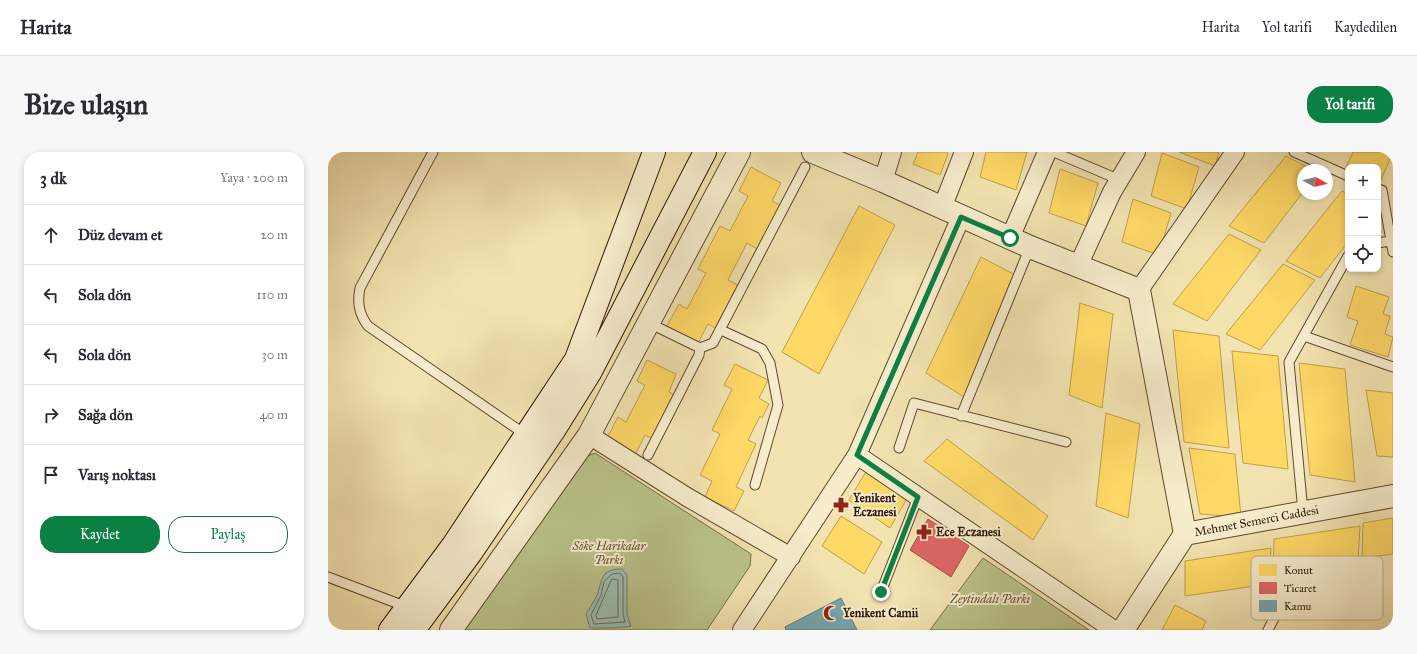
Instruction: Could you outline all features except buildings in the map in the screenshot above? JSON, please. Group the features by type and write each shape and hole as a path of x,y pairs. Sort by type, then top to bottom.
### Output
{"street":[{"path":"390,630 453,545 576,358 654,152"},
{"path":"414,630 471,553 554,430 590,373 705,152"},
{"path":"451,630 589,435 739,152"},
{"path":"882,181 892,152"},
{"path":"742,630 857,455 952,213 964,152"},
{"path":"1010,238 1047,152"},
{"path":"1078,266 1120,180 1136,152"},
{"path":"1185,534 1139,290 1235,152"},
{"path":"809,160 882,181 1030,247 1139,290"},
{"path":"589,435 687,497 791,557"},
{"path":"857,455 1114,630"},
{"name":"Mehmet Semerci Caddesi","path":"1123,630 1185,534 1393,496"}],"lane":[{"path":"433,152 360,288 358,302 361,315 368,326 526,435"},
{"path":"1054,152 1120,180"},
{"path":"1294,152 1345,175"},
{"path":"649,323 700,348 713,343 809,160"},
{"path":"1381,190 1393,252"},
{"path":"1381,242 1390,241"},
{"path":"961,416 1030,247"},
{"path":"1303,512 1289,362 1345,261"},
{"path":"721,330 762,349 770,363 778,405 755,485"},
{"path":"1304,336 1393,366"},
{"path":"648,455 699,355 700,348"},
{"path":"899,448 914,403 1066,442"},
{"path":"881,592 918,497"},
{"path":"328,577 407,607"},
{"path":"1268,630 1273,620"}],"green space":[{"name":"Söke Harikalar Parkı","path":"595,453 751,554 750,566 707,630 463,630 580,459"},
{"name":"Zeytindalı Parkı","path":"983,558 1089,630 930,630"}],"water":[{"path":"615,569 622,569 627,575 627,614 631,626 617,628 590,628 586,614 597,595 604,576 606,573"}],"place":[{"name":"Yenikent Eczanesi","path":"841,505"},
{"name":"Ece Eczanesi","path":"924,532"},
{"name":"Yenikent Camii","path":"831,613"}],"route":[{"path":"881,592 918,497 857,455 961,217 1010,238"}]}
